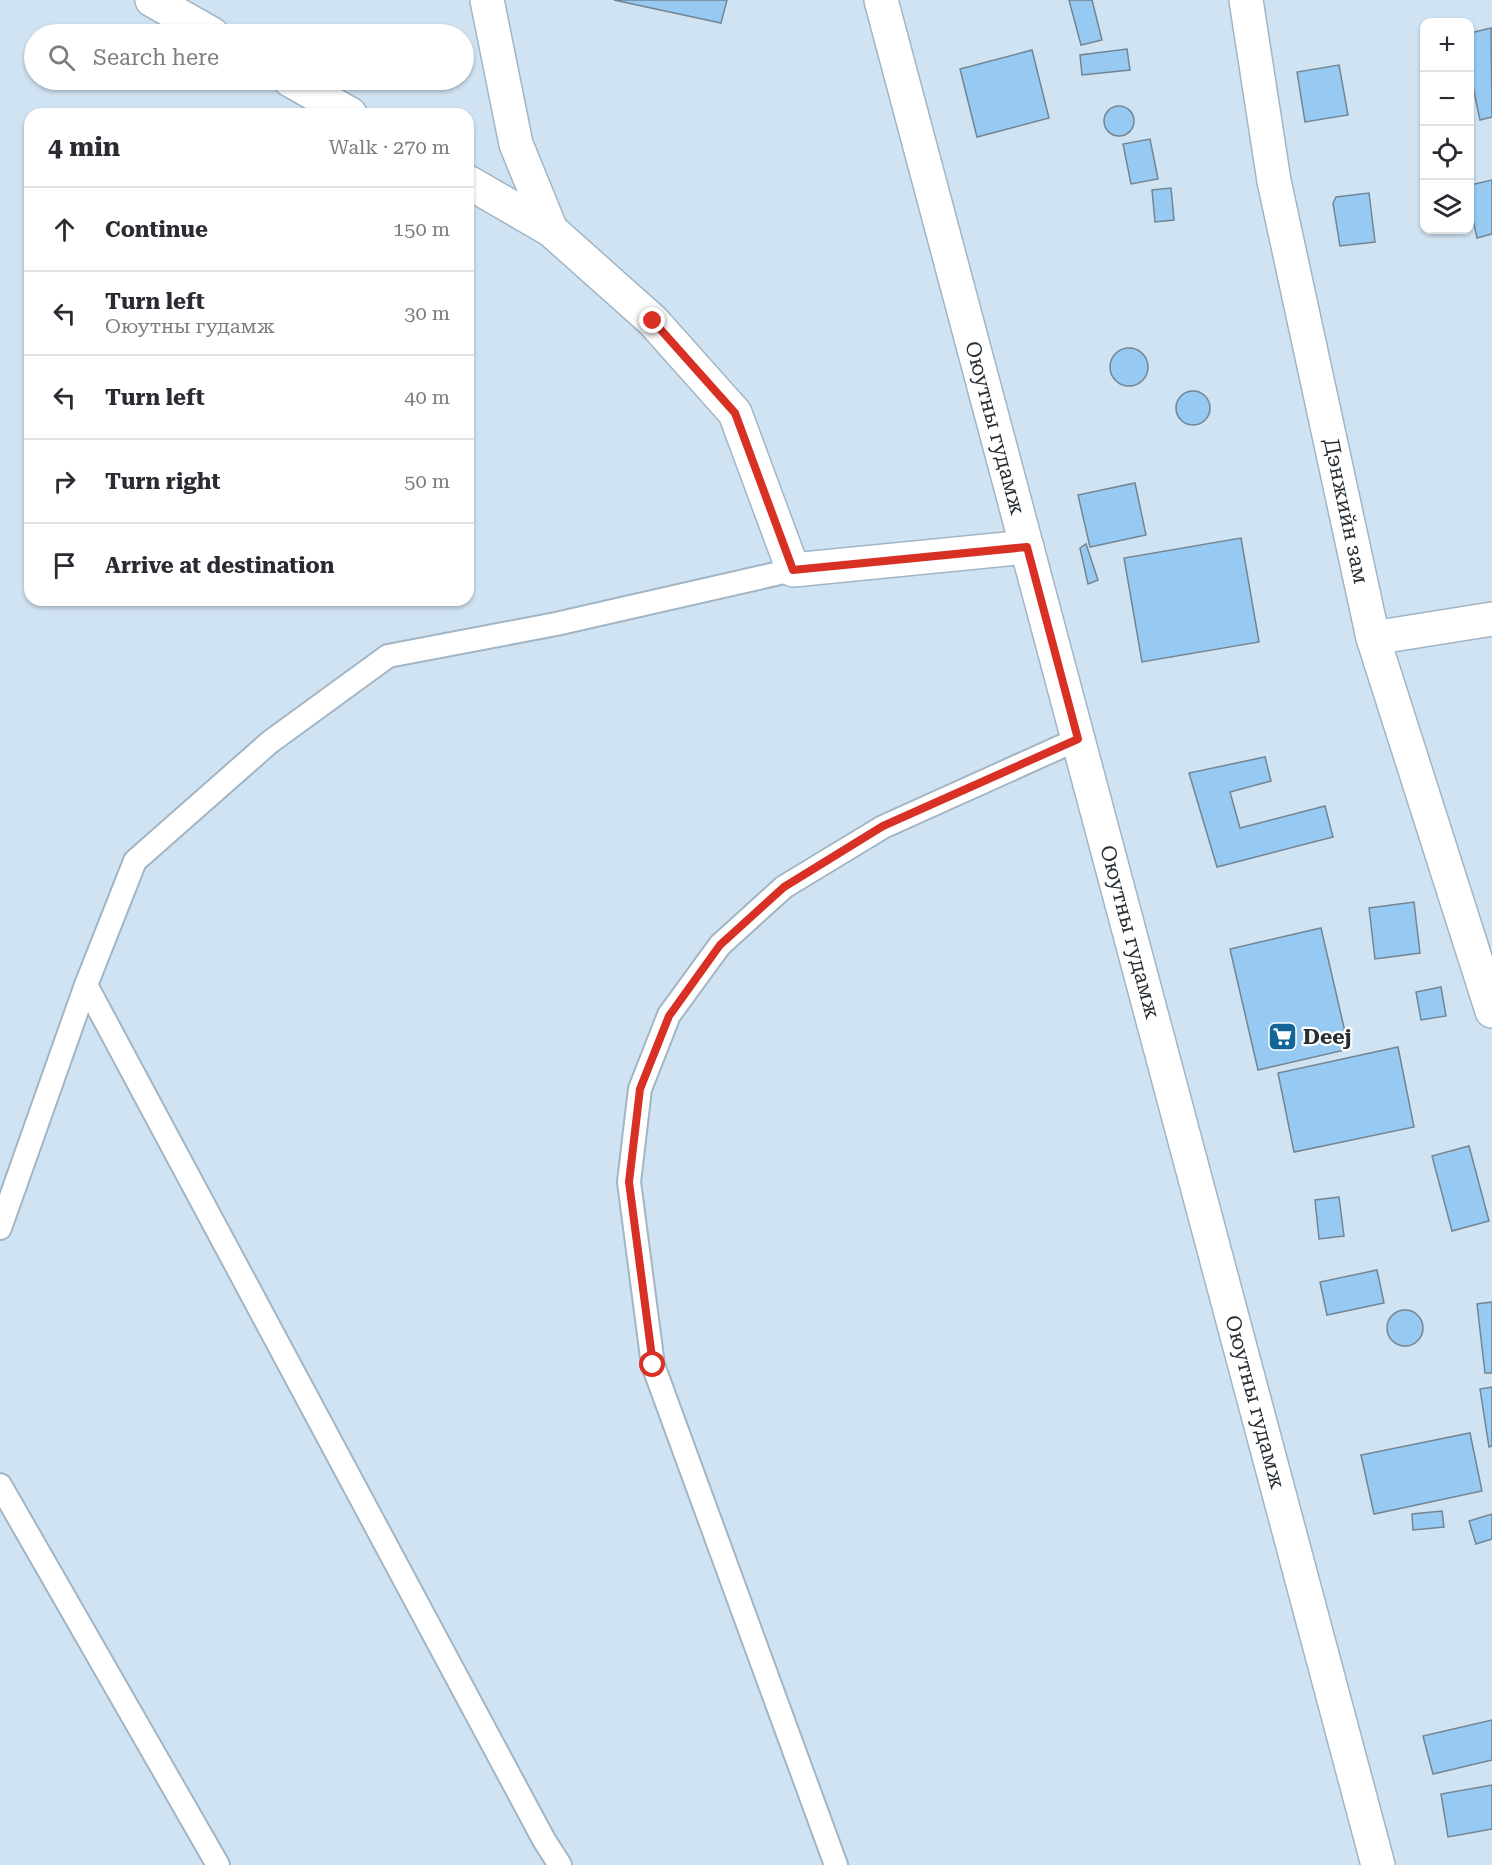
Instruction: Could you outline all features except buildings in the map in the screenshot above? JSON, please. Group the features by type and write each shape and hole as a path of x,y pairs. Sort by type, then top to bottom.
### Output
{"street":[{"path":"152,0 194,24"},
{"path":"487,0 516,144 551,230"},
{"name":"Оюутны гудамж","path":"881,0 1378,1865"},
{"name":"Дэнжийн зам","path":"1246,0 1274,181 1373,638 1492,1011"},
{"path":"308,90 339,108"},
{"path":"474,185 551,230 653,321 735,413 793,570 1027,547"},
{"path":"1373,638 1492,619"}],"lane":[{"path":"0,1228 87,985 135,861 270,742 388,656 556,624 793,570"},
{"path":"836,1865 653,1365 629,1182 640,1089 669,1016 720,945 784,887 883,826 1078,739"},
{"path":"87,985 544,1840 560,1865"},
{"path":"0,1485 218,1865"}],"place":[{"name":"Deej","path":"1282,1037"}],"route":[{"path":"653,321 735,413 793,570 1027,547 1078,739 883,826 784,887 720,945 669,1016 640,1089 629,1182 653,1365"}]}
